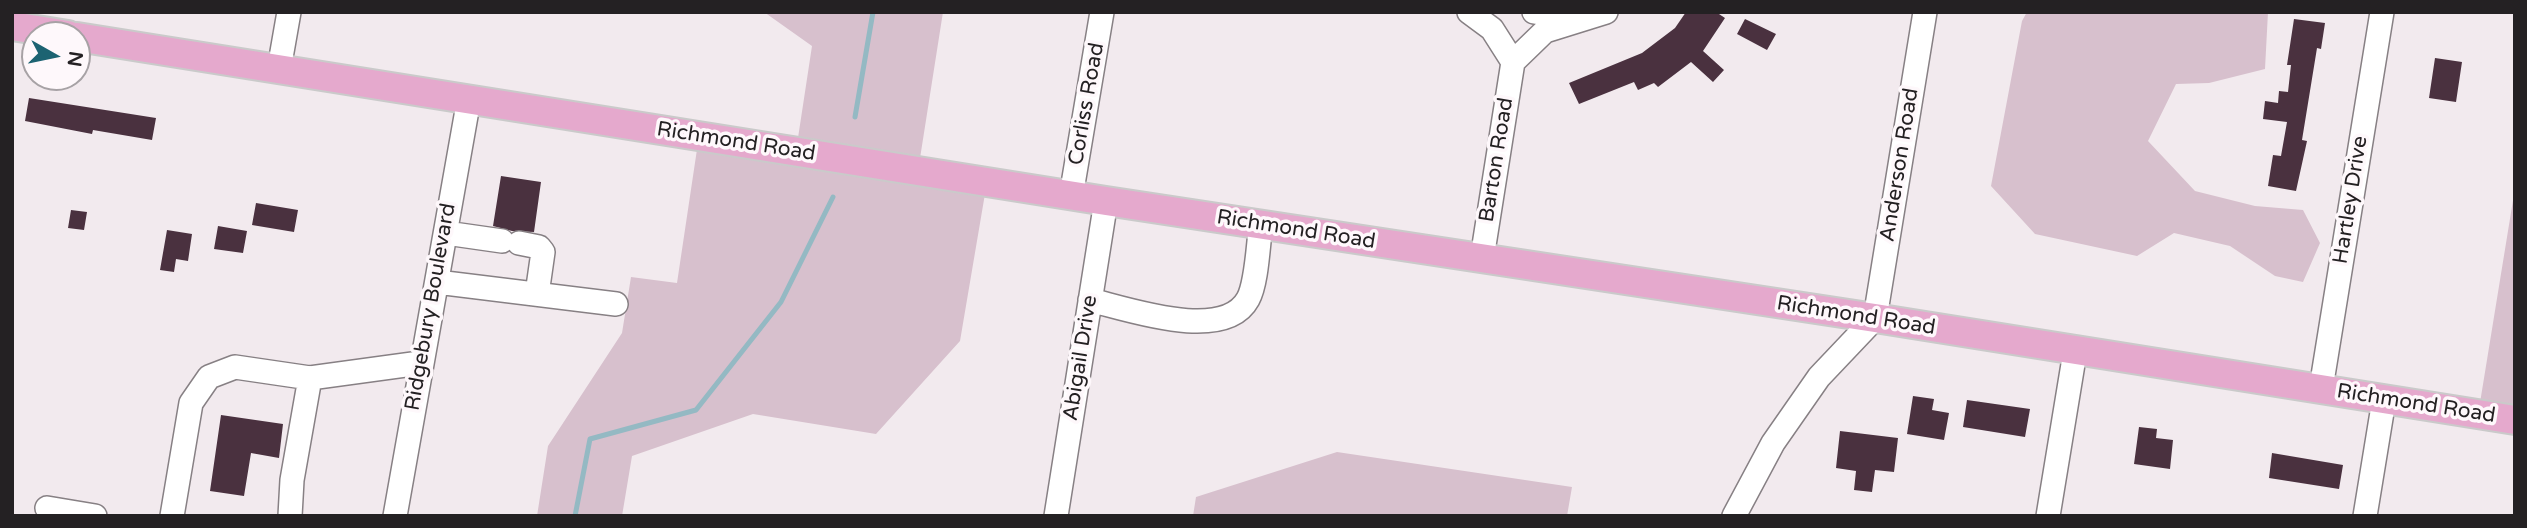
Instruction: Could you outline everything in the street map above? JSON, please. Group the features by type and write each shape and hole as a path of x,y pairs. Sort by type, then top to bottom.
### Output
{"main road":[{"name":"Richmond Road","path":"91,39 1071,196 1875,318 2515,420"}],"street":[{"path":"279,69 289,12"},
{"name":"Corliss Road","path":"1071,196 1102,12"},
{"path":"1469,12 1492,29 1513,62 1545,31 1606,12"},
{"path":"1534,12 1581,20"},
{"name":"Anderson Road","path":"1875,318 1925,12"},
{"name":"Hartley Drive","path":"2320,388 2382,12"},
{"name":"Barton Road","path":"1482,258 1513,62"},
{"name":"Ridgebury Boulevard","path":"395,516 420,363 438,282 469,99"},
{"name":"Abigail Drive","path":"1056,516 1106,201"},
{"path":"1090,300 1180,320 1216,320 1239,313 1250,297 1261,224"},
{"path":"446,233 538,247 543,252 537,294"},
{"path":"438,282 616,304"},
{"path":"1734,516 1773,443 1819,377 1875,318"},
{"path":"2048,516 2075,352"},
{"path":"172,516 191,403 209,377 235,367 310,378 420,363"},
{"path":"290,516 292,480 310,378"},
{"path":"2365,516 2384,400"},
{"path":"47,508 95,516"}],"shaded area":[{"path":"764,12 943,12 918,171 987,182 960,341 876,434 753,414 632,456 622,516 537,516 548,446 622,333 631,277 677,283 699,136 796,151 812,46"},
{"path":"2027,12 2268,12 2265,69 2209,83 2176,84 2148,141 2195,191 2255,206 2303,210 2320,243 2303,282 2275,276 2230,246 2174,233 2137,256 2035,234 1991,186 2022,21"},
{"path":"2515,188 2515,420 2478,415"},
{"path":"1337,452 1572,487 1567,516 1193,516 1196,497"}],"building":[{"path":"1686,12 1716,12 1725,18 1703,51 1724,70 1713,82 1691,62 1658,87 1654,83 1638,90 1634,82 1579,104 1569,83 1642,53 1675,28"},
{"path":"1745,19 1776,34 1767,50 1737,34"},
{"path":"2294,19 2325,23 2321,49 2317,48 2302,140 2307,141 2296,191 2268,186 2273,155 2281,156 2287,122 2263,119 2265,101 2278,103 2279,91 2288,92 2291,65 2287,65"},
{"path":"2435,58 2462,62 2456,102 2429,98"},
{"path":"29,98 156,118 152,140 93,130 92,134 25,121"},
{"path":"501,176 541,182 534,232 512,231 493,226"},
{"path":"256,203 298,210 294,232 252,225"},
{"path":"71,210 87,212 84,230 68,228"},
{"path":"218,226 247,231 243,253 214,249"},
{"path":"167,230 192,234 188,261 176,259 174,272 160,270"},
{"path":"1913,396 1934,399 1932,410 1949,413 1944,440 1907,434"},
{"path":"1967,400 2030,409 2025,437 1963,427"},
{"path":"221,415 283,424 279,458 251,453 244,496 210,491"},
{"path":"2139,427 2157,429 2156,438 2173,440 2170,469 2134,464"},
{"path":"1840,431 1898,438 1894,472 1875,470 1872,492 1854,490 1856,471 1836,468"},
{"path":"2272,453 2343,465 2339,489 2269,478"}],"waterway":[{"path":"855,117 873,12"},
{"path":"575,516 590,439 696,410 781,302 833,197"}]}
